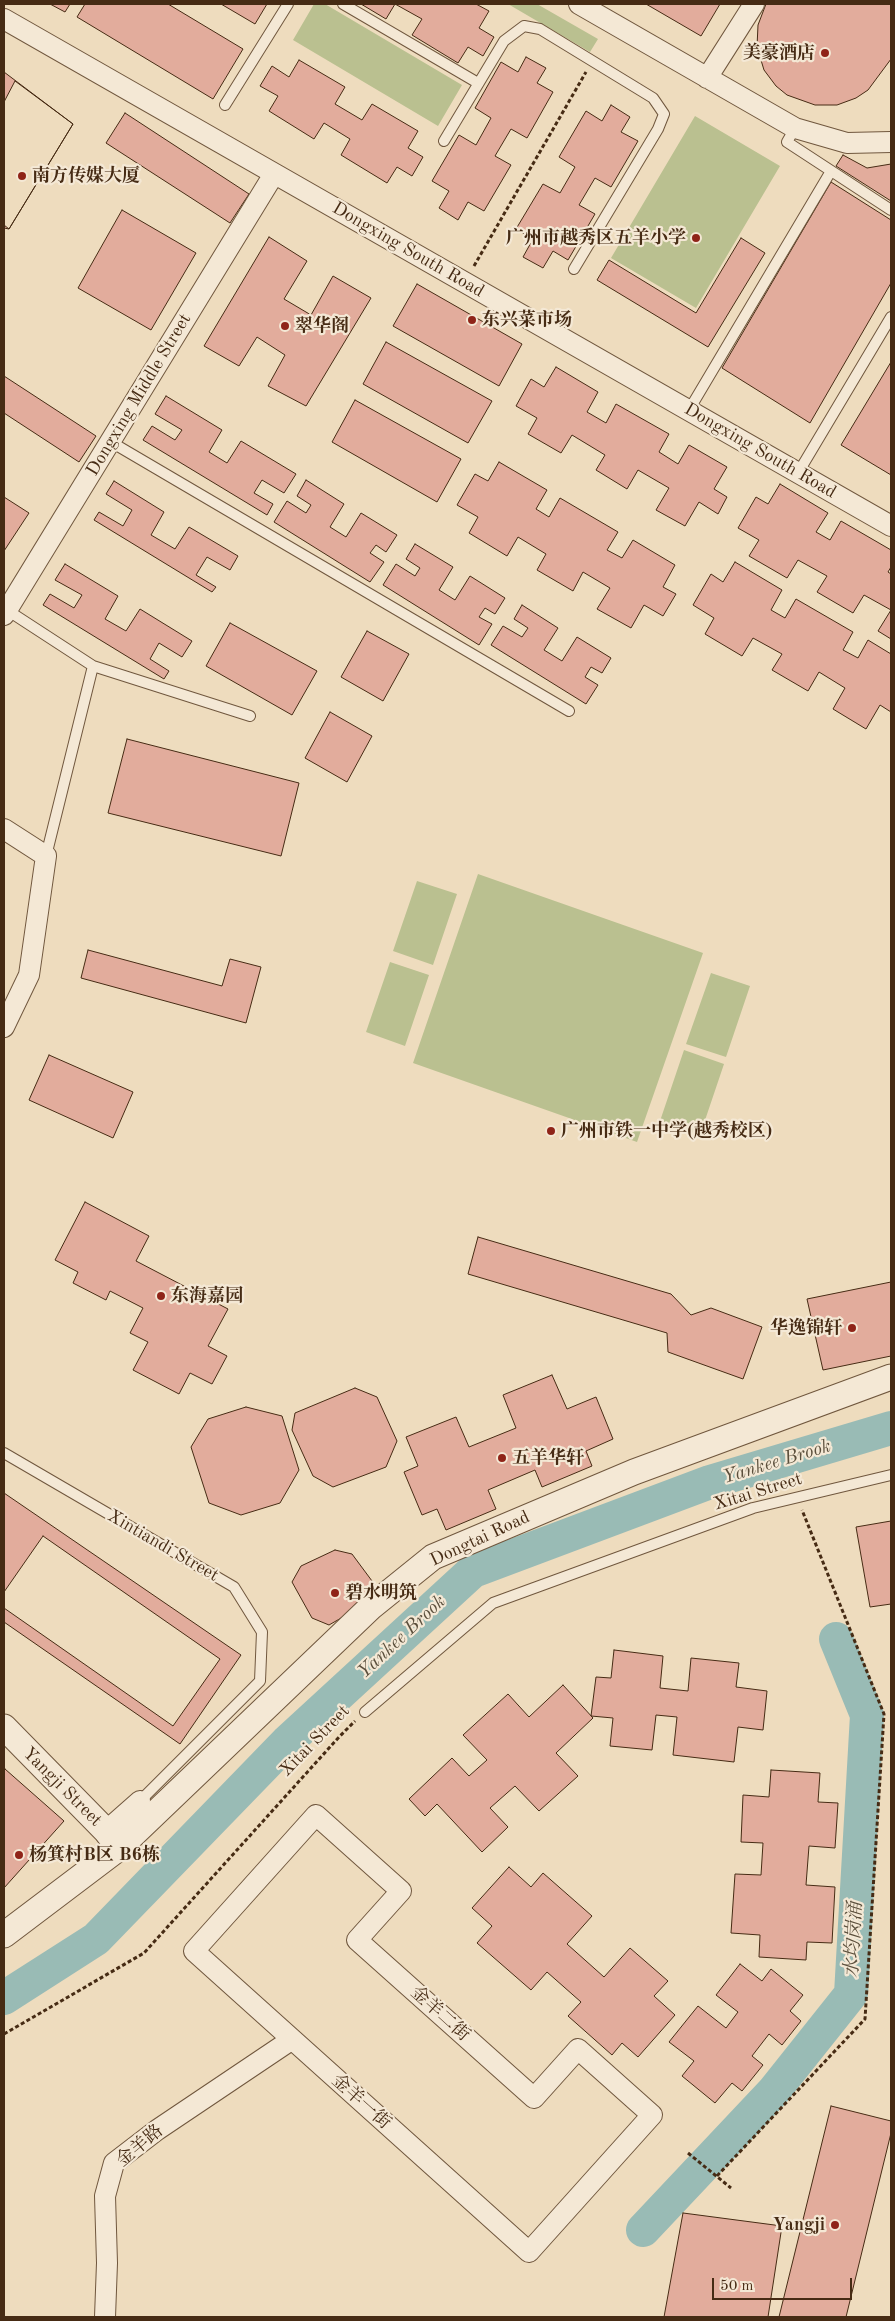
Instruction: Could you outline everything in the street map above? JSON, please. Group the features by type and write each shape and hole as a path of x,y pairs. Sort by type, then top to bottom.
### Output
{"street":[{"path":"579,4 795,128 847,143 891,142"},
{"path":"707,78 754,4"},
{"name":"Dongxing South Road","path":"4,19 891,526"},
{"name":"Dongxing Middle Street","path":"5,613 274,174"},
{"path":"4,829 46,856 29,975 4,1028"},
{"name":"Dongtai Road","path":"4,1935 371,1607 433,1557 634,1472 891,1377"},
{"name":"Yangji Street","path":"4,1727 113,1839"},
{"path":"113,1839 140,1801"},
{"name":"金羊一街","path":"316,1815 194,1952 291,2040 529,2252 652,2115"},
{"name":"金羊二街","path":"316,1815 401,1891 357,1940 534,2098 578,2049 652,2115"},
{"name":"金羊路","path":"104,2317 107,2263 105,2196 114,2163 157,2130 291,2040"}],"lane":[{"path":"225,105 288,4"},
{"path":"343,4 478,83"},
{"path":"444,141 504,41 524,26 540,29 653,98 664,114 658,129 574,269"},
{"path":"795,128 787,142 891,210"},
{"path":"688,410 831,171"},
{"path":"798,473 891,317"},
{"path":"110,442 569,711"},
{"path":"5,613 93,666 250,716"},
{"path":"46,856 93,666"},
{"name":"Xintiandi Street","path":"4,1454 234,1587 262,1632 260,1681 140,1801"},
{"name":"Xitai Street","path":"365,1712 493,1603 753,1508 796,1496 891,1475"}],"path":[{"path":"482,253 592,61"},
{"path":"717,2176 865,2019 884,1714 796,1496"},
{"name":"Xitai Street","path":"4,2034 144,1953 339,1737 365,1712"},
{"path":"688,2153 731,2188"}],"green space":[{"path":"314,4 325,4 462,85 438,126 293,40"},
{"path":"508,4 537,4 598,39 590,52"},
{"path":"695,116 780,166 696,308 611,258"},
{"path":"478,874 703,953 637,1142 413,1063"},
{"path":"417,881 457,894 433,965 393,951"},
{"path":"390,962 429,975 405,1046 366,1032"},
{"path":"711,973 750,986 726,1057 686,1044"},
{"path":"684,1050 724,1064 700,1135 660,1121"}],"building":[{"path":"50,4 70,4 65,12"},
{"path":"85,4 168,4 243,49 213,99 77,17"},
{"path":"221,4 267,4 255,24"},
{"path":"361,4 395,4 386,19"},
{"path":"395,4 476,4 489,11 479,28 494,37 483,56 468,47 458,63 412,35 422,19"},
{"path":"646,4 720,4 701,36"},
{"name":"美豪酒店","path":"766,4 891,4 891,59 868,90 856,98 837,105 815,105 787,95 776,86 764,70 757,47 758,25"},
{"path":"526,57 546,68 537,83 553,92 527,138 511,129 495,156 511,165 484,211 468,202 458,220 439,208 449,191 432,181 459,135 476,145 491,118 475,108 501,62 518,72"},
{"path":"299,60 345,87 335,104 362,120 372,104 418,131 408,148 423,157 412,176 397,167 387,183 341,155 350,139 324,123 314,139 269,111 278,96 260,86 272,66 289,77"},
{"name":"南方传媒大厦","path":"4,72 73,124 9,229 4,228"},
{"name":"南方传媒大厦","path":"15,81 73,124 9,229 4,225 4,102"},
{"path":"611,105 630,117 621,132 638,141 611,187 595,178 579,205 595,214 568,260 553,251 543,268 523,257 533,239 516,229 543,184 560,193 575,167 559,157 586,111 602,121"},
{"path":"125,113 249,194 230,223 106,143"},
{"path":"843,155 867,168 891,164 891,201 836,166"},
{"path":"831,182 891,220 891,283 810,423 722,368"},
{"path":"122,210 196,253 151,330 78,288"},
{"name":"翠华阁","path":"269,237 307,261 284,299 311,315 333,276 371,298 306,406 268,386 285,355 257,337 239,366 204,346"},
{"path":"741,238 765,253 708,347 597,280 609,260 696,313"},
{"name":"翠华阁","path":"417,284 522,344 499,386 393,326"},
{"path":"386,342 492,401 468,443 363,384"},
{"path":"891,362 891,475 841,445"},
{"path":"556,367 598,392 587,412 606,423 616,404 669,434 659,452 678,464 689,445 727,467 714,489 727,497 718,514 699,502 685,526 656,510 669,488 638,470 627,489 596,470 605,455 572,435 561,453 528,434 537,418 516,406 531,379 544,387"},
{"path":"4,376 96,436 79,462 4,413"},
{"path":"166,396 222,430 209,452 227,463 241,441 296,474 284,493 262,480 254,493 273,504 267,515 143,440 152,426 175,440 182,430 155,414"},
{"path":"355,400 461,459 437,502 332,442"},
{"path":"499,462 547,490 536,509 549,517 560,498 618,532 607,550 622,558 633,540 675,565 663,587 676,594 663,616 644,605 631,628 597,609 610,588 583,572 573,591 537,570 546,554 518,537 507,556 469,533 478,517 457,505 475,474 488,481"},
{"path":"306,480 344,504 330,527 346,537 361,513 397,535 386,552 376,545 370,553 384,562 370,582 274,522 287,501 306,513 311,505 297,496"},
{"path":"114,481 164,512 151,535 175,549 189,527 238,556 230,570 207,557 196,575 216,587 212,592 94,520 99,512 123,526 132,510 106,494"},
{"path":"780,484 828,513 816,532 830,540 841,521 891,550 891,567 888,572 891,574 891,610 864,595 853,613 817,592 827,576 798,560 787,578 749,556 759,540 738,528 756,497 768,504"},
{"path":"4,497 29,513 4,551"},
{"path":"415,544 453,567 439,590 455,600 470,576 505,598 495,614 485,608 479,617 492,624 479,645 383,585 396,564 415,576 420,568 406,559"},
{"path":"735,562 782,590 771,610 785,618 796,599 853,632 843,650 858,658 868,640 891,654 891,712 880,705 866,729 833,709 845,688 819,672 808,691 772,670 782,654 753,638 742,656 705,634 714,618 693,605 711,574 723,582"},
{"path":"65,564 118,596 105,619 126,631 140,609 192,641 182,657 159,643 150,659 169,671 164,679 43,605 50,594 74,608 82,595 55,580"},
{"path":"522,605 558,628 544,650 562,661 577,637 611,658 602,673 591,667 585,677 598,685 586,704 491,645 503,626 522,637 528,628 514,619"},
{"path":"891,610 891,639 878,631"},
{"path":"230,623 317,671 292,715 206,666"},
{"path":"367,631 409,654 383,701 341,677"},
{"path":"330,712 372,736 347,782 305,758"},
{"path":"127,739 299,783 281,856 108,813"},
{"path":"88,950 222,986 230,959 261,967 246,1023 81,978"},
{"path":"49,1055 133,1092 113,1138 29,1100"},
{"name":"东海嘉园","path":"85,1202 149,1236 136,1261 228,1309 208,1346 227,1356 212,1384 190,1373 179,1394 133,1370 148,1342 130,1333 143,1308 110,1291 106,1300 73,1283 78,1272 55,1260"},
{"path":"478,1237 671,1294 691,1315 711,1308 762,1327 743,1379 668,1352 667,1333 468,1274"},
{"name":"华逸锦轩","path":"891,1282 891,1356 823,1370 807,1299"},
{"name":"五羊华轩","path":"552,1375 567,1409 596,1397 613,1439 586,1451 592,1466 542,1487 535,1470 488,1490 496,1509 446,1530 437,1509 422,1515 404,1472 418,1466 406,1437 456,1417 469,1447 516,1428 503,1395"},
{"path":"355,1388 377,1397 397,1441 386,1467 333,1487 313,1476 292,1430 295,1413"},
{"path":"246,1407 282,1416 299,1470 280,1503 241,1515 209,1503 191,1447 208,1419"},
{"path":"4,1493 241,1655 180,1744 4,1622"},
{"path":"891,1521 891,1604 870,1607 856,1527"},
{"path":"43,1536 220,1659 173,1726 4,1608 4,1592"},
{"name":"碧水明筑","path":"335,1550 352,1554 375,1585 369,1602 329,1625 312,1618 292,1582 301,1566"},
{"path":"614,1650 663,1656 660,1688 688,1691 691,1658 739,1663 736,1687 767,1691 763,1730 738,1727 734,1762 673,1755 677,1717 656,1715 652,1750 610,1746 613,1718 591,1716 596,1677 611,1678"},
{"path":"563,1685 593,1718 556,1753 578,1776 539,1811 515,1786 490,1808 508,1827 482,1852 437,1804 425,1816 409,1799 452,1758 469,1776 487,1760 463,1735 508,1694 529,1717"},
{"name":"杨箕村B区 B6栋","path":"4,1770 64,1821 4,1888"},
{"path":"771,1770 820,1773 818,1802 838,1803 835,1848 809,1846 806,1885 835,1887 832,1943 807,1942 806,1960 759,1957 760,1935 731,1933 735,1874 761,1875 763,1843 741,1842 743,1795 769,1797"},
{"path":"509,1867 531,1887 543,1873 592,1916 567,1944 604,1977 630,1948 668,1981 654,1996 675,2015 638,2057 622,2043 612,2055 568,2016 581,2002 547,1972 531,1990 477,1943 492,1926 472,1908"},
{"path":"740,1964 762,1981 771,1969 803,1995 790,2011 801,2021 782,2045 769,2034 752,2056 763,2065 742,2091 732,2083 715,2103 682,2076 694,2061 669,2042 698,2006 726,2028 738,2012 716,1995"},
{"name":"Yangji","path":"831,2106 891,2121 891,2133 846,2317 779,2317"},
{"path":"683,2213 782,2226 768,2317 664,2317"}],"waterway":[{"name":"Yankee Brook","path":"4,1998 96,1939 287,1742 473,1571 710,1482 891,1428"},
{"name":"水均岗涌","path":"643,2230 773,2092 851,1994 867,1715 836,1639"}],"place":[{"name":"美豪酒店","path":"825,53"},
{"name":"南方传媒大厦","path":"22,176"},
{"name":"广州市越秀区五羊小学","path":"696,238"},
{"name":"东兴菜市场","path":"472,320"},
{"name":"翠华阁","path":"285,326"},
{"name":"广州市铁一中学(越秀校区)","path":"551,1131"},
{"name":"东海嘉园","path":"161,1296"},
{"name":"华逸锦轩","path":"852,1328"},
{"name":"五羊华轩","path":"502,1458"},
{"name":"碧水明筑","path":"335,1593"},
{"name":"杨箕村B区 B6栋","path":"19,1855"},
{"name":"Yangji","path":"835,2225"}]}
